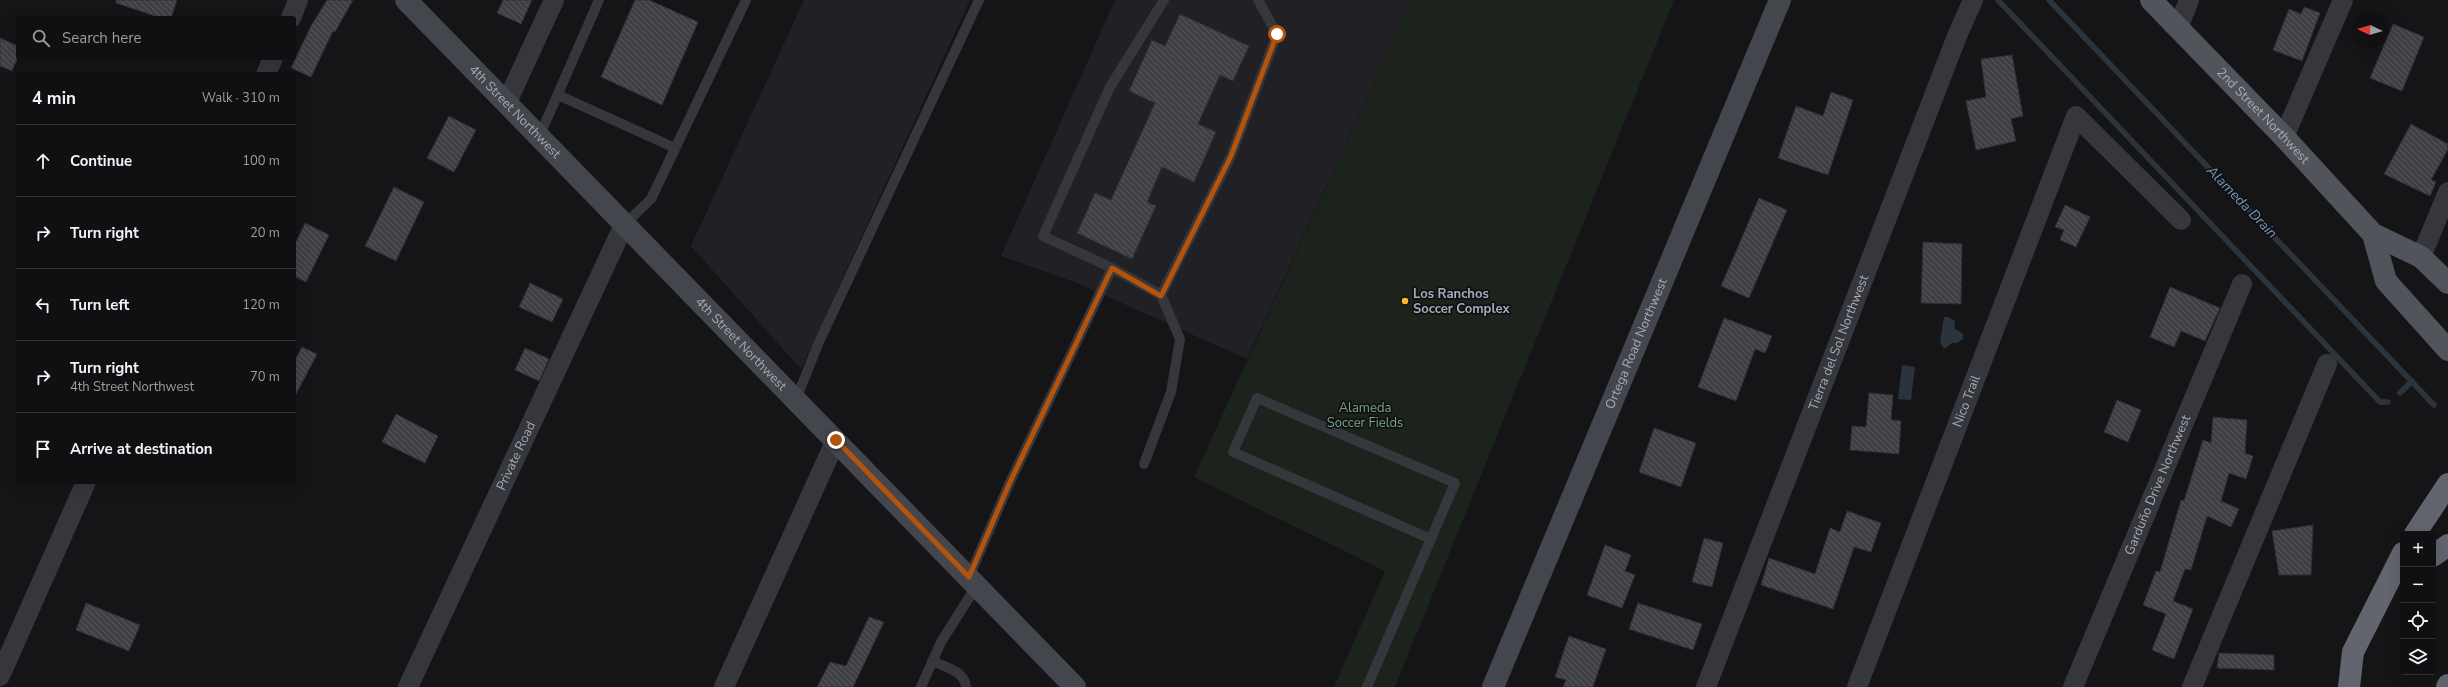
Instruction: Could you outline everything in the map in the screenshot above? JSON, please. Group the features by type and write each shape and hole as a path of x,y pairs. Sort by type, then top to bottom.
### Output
{"highway":[{"path":"2417,531 2448,484"},
{"path":"2436,554 2448,545"},
{"path":"2349,687 2353,652 2400,559"},
{"path":"2382,594 2400,580"}],"main road":[{"name":"4th Street Northwest","path":"406,0 1075,687"},
{"name":"Ortega Road Northwest","path":"1493,687 1780,0"},
{"name":"2nd Street Northwest","path":"2151,0 2284,138 2373,234 2422,257 2448,283"},
{"name":"2nd Street Northwest","path":"2373,234 2386,281 2448,350"}],"street":[{"path":"291,16 298,0"},
{"path":"506,104 554,0"},
{"name":"Tierra del Sol Northwest","path":"1706,687 1957,36 1973,0"},
{"path":"2178,28 2189,0"},
{"path":"2284,138 2343,0"},
{"path":"267,72 272,60"},
{"name":"Nico Trail","path":"1857,687 2076,116 2181,220"},
{"path":"2422,257 2448,192"},
{"name":"Private Road","path":"408,687 624,225"},
{"name":"Garduño Drive Northwest","path":"2073,687 2242,284"},
{"path":"2192,687 2327,364"},
{"path":"724,687 836,440"},
{"path":"0,676 85,484"}],"lane":[{"path":"539,138 599,0"},
{"path":"624,225 651,199 746,0"},
{"path":"796,400 818,344 979,0"},
{"path":"1144,464 1171,392 1180,339 1161,296 1112,268 1043,236 1110,87 1164,0"},
{"path":"1161,296 1231,156 1277,34 1258,0"},
{"path":"558,95 675,148"},
{"path":"921,687 941,642 973,581 1010,482 1112,268"},
{"path":"1368,687 1455,483 1257,398 1233,452 1431,539"},
{"path":"932,661 959,673 964,678 966,687"}],"shaded area":[{"path":"804,0 970,0 801,369 691,246"},
{"path":"1115,0 1409,0 1403,14 1405,15 1247,359 1077,283 1001,256"},
{"path":"1944,317 1948,317 1955,321 1954,328 1963,334 1963,339 1957,343 1952,343 1944,349 1940,342"},
{"path":"1902,365 1915,367 1911,400 1898,399"}],"green space":[{"name":"Alameda Soccer Fields","path":"1409,0 1674,0 1395,687 1334,687 1385,571 1194,477 1405,15 1403,14"}],"building":[{"path":"116,0 177,0 172,16 155,16 116,3"},
{"path":"327,0 353,0 335,32 333,31 311,77 291,68 311,26"},
{"path":"503,0 532,0 521,24 497,13"},
{"path":"635,0 649,0 698,22 662,105 601,77"},
{"path":"2304,7 2320,13 2302,61 2273,50 2289,9 2301,14"},
{"path":"1180,14 1249,46 1233,81 1220,75 1198,124 1216,132 1194,182 1162,167 1147,202 1156,206 1132,259 1077,233 1095,193 1111,200 1155,103 1129,91 1152,40 1165,46"},
{"path":"2393,24 2424,37 2402,91 2370,78 2383,48 2388,48 2388,36"},
{"path":"0,38 16,45 17,60 12,71 0,66"},
{"path":"2012,55 2023,116 2011,119 2016,141 1976,150 1966,101 1986,97 1981,59"},
{"path":"1831,92 1853,100 1828,175 1778,158 1796,106 1823,116"},
{"path":"449,116 476,130 454,172 427,158"},
{"path":"2411,124 2448,144 2448,149 2431,180 2436,182 2430,196 2384,174"},
{"path":"394,187 424,202 396,261 365,246"},
{"path":"1759,198 1787,210 1749,298 1721,286"},
{"path":"2065,205 2090,217 2076,247 2060,240 2064,230 2055,227"},
{"path":"305,223 329,235 306,282 296,277 296,242"},
{"path":"1923,242 1962,244 1961,304 1921,303"},
{"path":"530,283 563,299 552,322 519,307"},
{"path":"2170,287 2220,308 2205,341 2181,331 2174,347 2150,337"},
{"path":"1724,318 1772,336 1765,353 1755,349 1736,401 1698,387"},
{"path":"302,347 317,354 296,394 296,358"},
{"path":"525,348 549,359 539,381 515,370"},
{"path":"1869,393 1893,395 1891,420 1901,421 1899,454 1850,450 1852,426 1866,427"},
{"path":"2117,400 2141,410 2128,442 2104,432"},
{"path":"396,414 438,436 425,463 382,442"},
{"path":"2213,417 2247,420 2245,453 2253,456 2246,479 2229,473 2221,501 2239,509 2231,527 2207,516 2191,570 2185,569 2173,601 2193,609 2174,659 2152,650 2166,614 2143,605 2156,571 2160,572 2181,500 2184,501 2203,440 2211,443"},
{"path":"1654,428 1696,443 1681,487 1639,472"},
{"path":"1847,511 1881,523 1871,552 1854,547 1833,609 1761,585 1769,558 1815,574 1830,528 1840,532"},
{"path":"2313,525 2311,575 2279,575 2272,531"},
{"path":"1704,538 1723,543 1712,587 1692,582"},
{"path":"1605,545 1631,555 1625,571 1635,575 1622,608 1587,595"},
{"path":"86,603 140,625 129,651 76,630"},
{"path":"1638,603 1702,624 1693,650 1629,629"},
{"path":"869,617 884,622 853,687 817,687 830,662 846,666"},
{"path":"1569,636 1606,649 1593,687 1563,687 1566,680 1555,677"},
{"path":"2219,653 2274,655 2274,670 2217,668"}],"waterway":[{"path":"1998,0 2380,402 2388,402"},
{"name":"Alameda Drain","path":"2049,0 2434,405"},
{"path":"2400,393 2412,381"}],"place":[{"name":"Los Ranchos Soccer Complex","path":"1405,301"}],"route":[{"path":"836,440 969,577 1010,482 1112,268 1161,296 1231,156 1277,34"}]}
